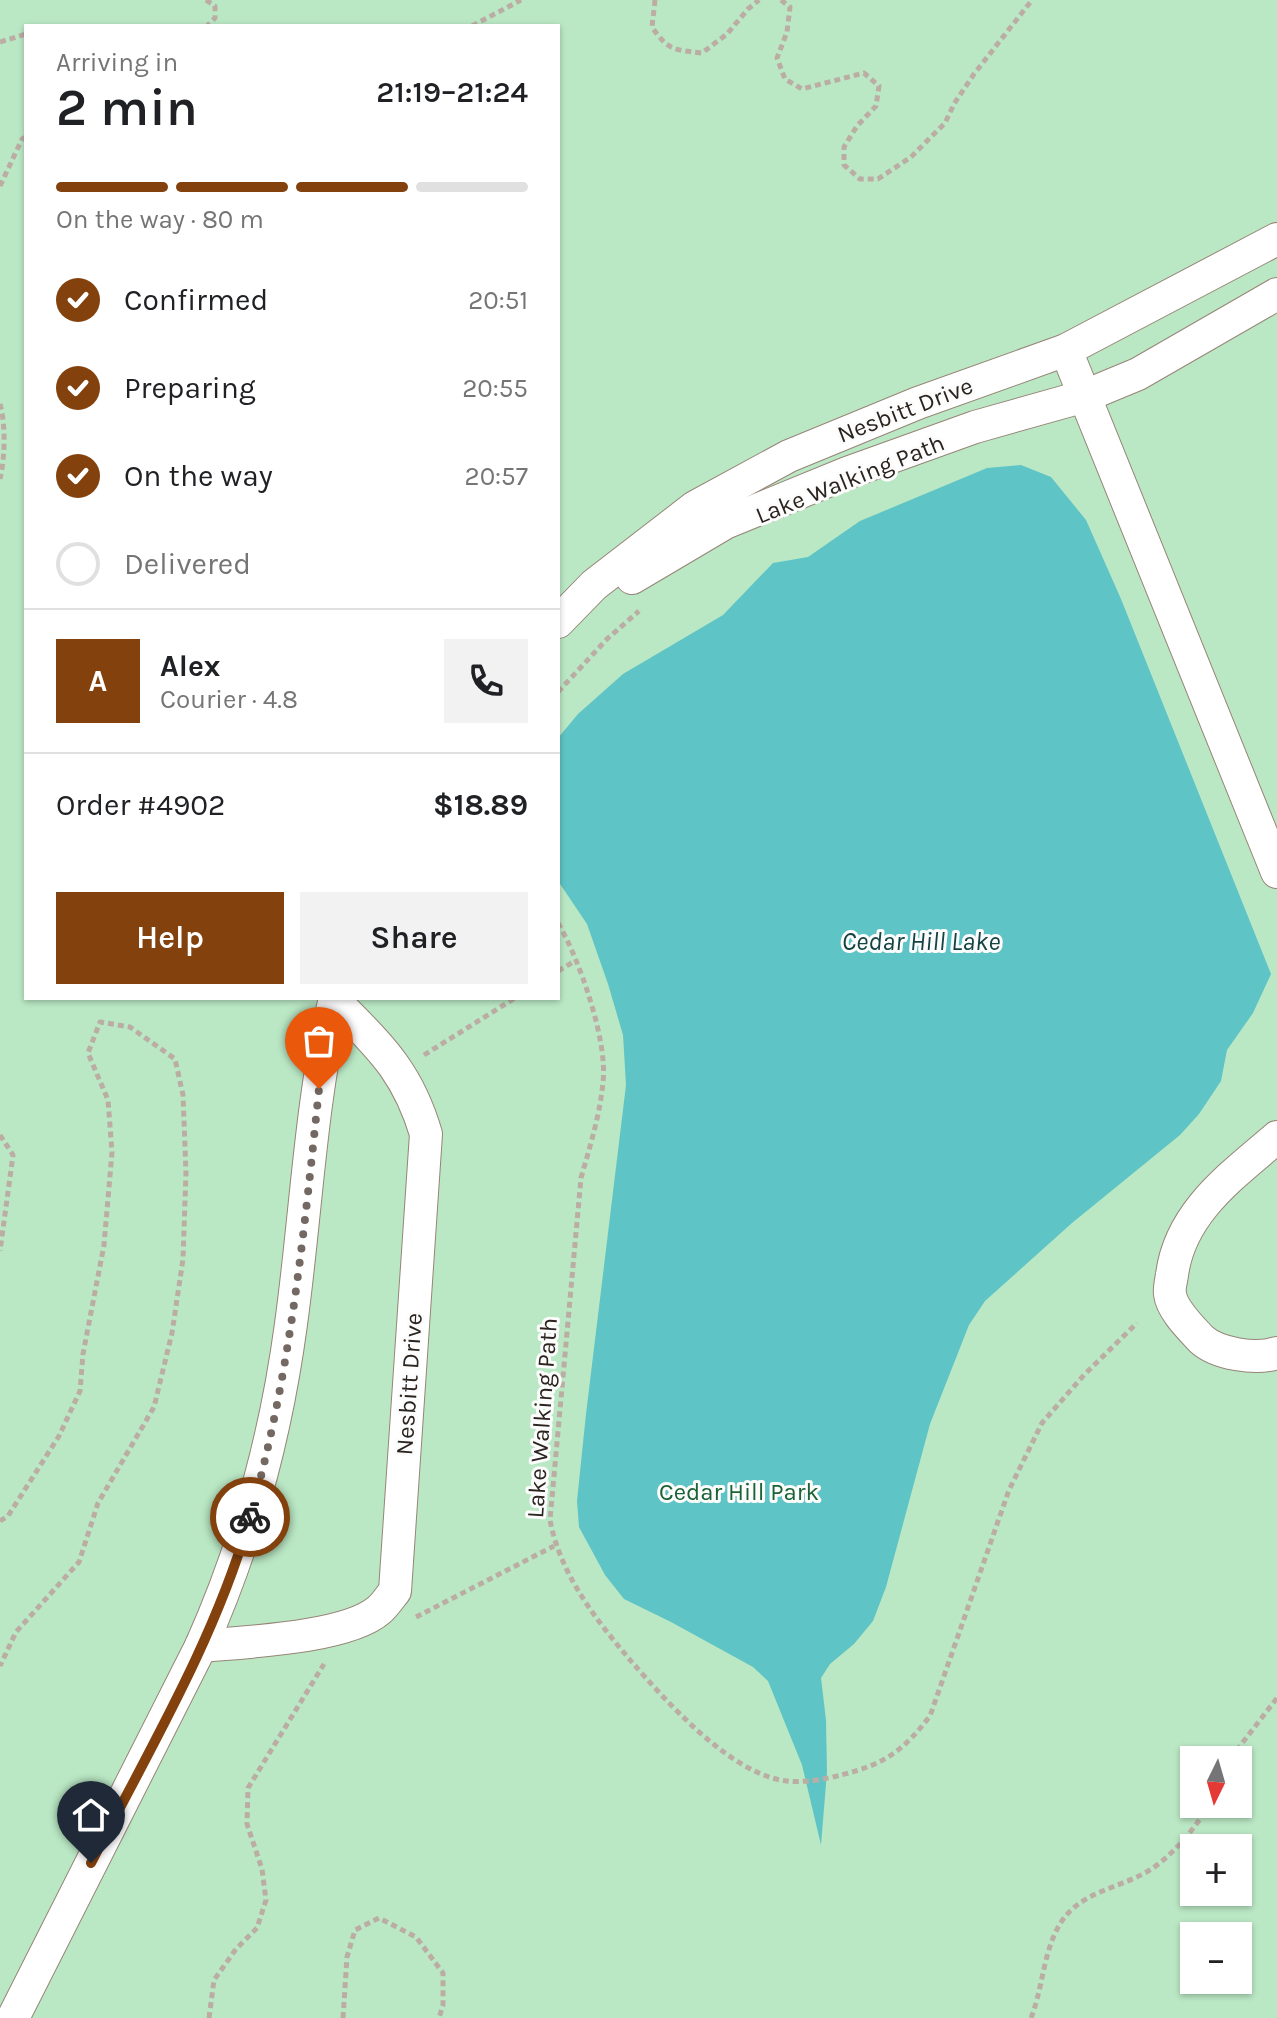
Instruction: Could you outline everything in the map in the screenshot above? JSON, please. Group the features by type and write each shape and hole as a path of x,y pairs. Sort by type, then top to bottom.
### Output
{"street":[{"name":"Nesbitt Drive","path":"560,620 594,585 708,499 789,456 855,428 1066,350 1277,239"},
{"name":"Nesbitt Drive","path":"560,630 650,565 725,523 847,473 961,432 1085,396 1138,374 1277,294"},
{"path":"1066,350 1277,872"},
{"name":"Nesbitt Drive","path":"13,2018 201,1646 244,1541 280,1396 324,1044 334,1000"},
{"name":"Nesbitt Drive","path":"201,1646 275,1639 345,1627 379,1611 395,1591 426,1134 417,1103 399,1070 335,1000"},
{"path":"1277,1137 1212,1193 1188,1225 1174,1258 1169,1295 1187,1324 1208,1345 1239,1354 1267,1356 1277,1353"}],"path":[{"path":"206,0 215,6 215,18 209,24"},
{"path":"476,24 521,0"},
{"path":"655,0 652,27 662,43 674,50 702,53 727,34 759,0"},
{"path":"781,0 790,7 787,32 777,58 785,79 802,89 864,73 879,86 876,106 857,126 844,147 844,165 860,179 878,179 911,157 945,123 974,74 1032,0"},
{"path":"0,42 24,35"},
{"path":"0,186 24,138"},
{"path":"0,404 3,412 3,466 0,479"},
{"path":"560,690 607,639 646,606"},
{"name":"Lake Walking Path","path":"560,927 587,992 601,1046 604,1080 581,1178 550,1496 554,1546 587,1605 674,1711 711,1743 759,1773 787,1781 832,1778 861,1770 893,1756 914,1736 930,1716 1009,1490 1042,1423 1084,1375 1137,1323"},
{"path":"560,970 575,961"},
{"path":"399,1070 512,1000"},
{"path":"0,1521 8,1516 59,1436 80,1391 83,1354 104,1245 112,1152 108,1100 88,1053 100,1022 130,1027 175,1059 183,1095 186,1173 183,1259 172,1333 154,1407 98,1503 79,1562 16,1632 0,1666"},
{"path":"0,1135 13,1155 0,1251"},
{"path":"402,1619 416,1617 554,1546"},
{"path":"209,2018 214,1980 236,1949 257,1928 266,1900 262,1869 247,1824 248,1788 345,1627"},
{"path":"1240,1746 1277,1698"},
{"path":"1031,2018 1060,1923 1080,1904 1107,1888 1151,1870 1180,1845 1200,1818"},
{"path":"343,2018 347,1957 355,1930 379,1918 416,1937 443,1973 443,2005 439,2018"}],"green space":[{"name":"Cedar Hill Park","path":"0,0 1277,0 1277,2018 0,2018"}],"water":[{"name":"Cedar Hill Lake","path":"1021,465 1051,477 1086,520 1121,599 1271,974 1253,1013 1227,1050 1221,1081 1199,1114 1180,1135 1072,1223 985,1301 969,1325 930,1424 886,1587 873,1621 854,1644 830,1664 821,1678 827,1772 821,1845 802,1765 768,1681 753,1667 624,1599 605,1575 579,1527 577,1501 586,1414 626,1085 623,1035 608,984 587,924 560,884 560,736 578,714 623,674 723,615 773,563 808,557 860,521 987,468"}],"way so far":[{"path":"250,1517 280,1396 319,1089"}],"route":[{"path":"91,1863 201,1646 224,1595 250,1517"}]}
